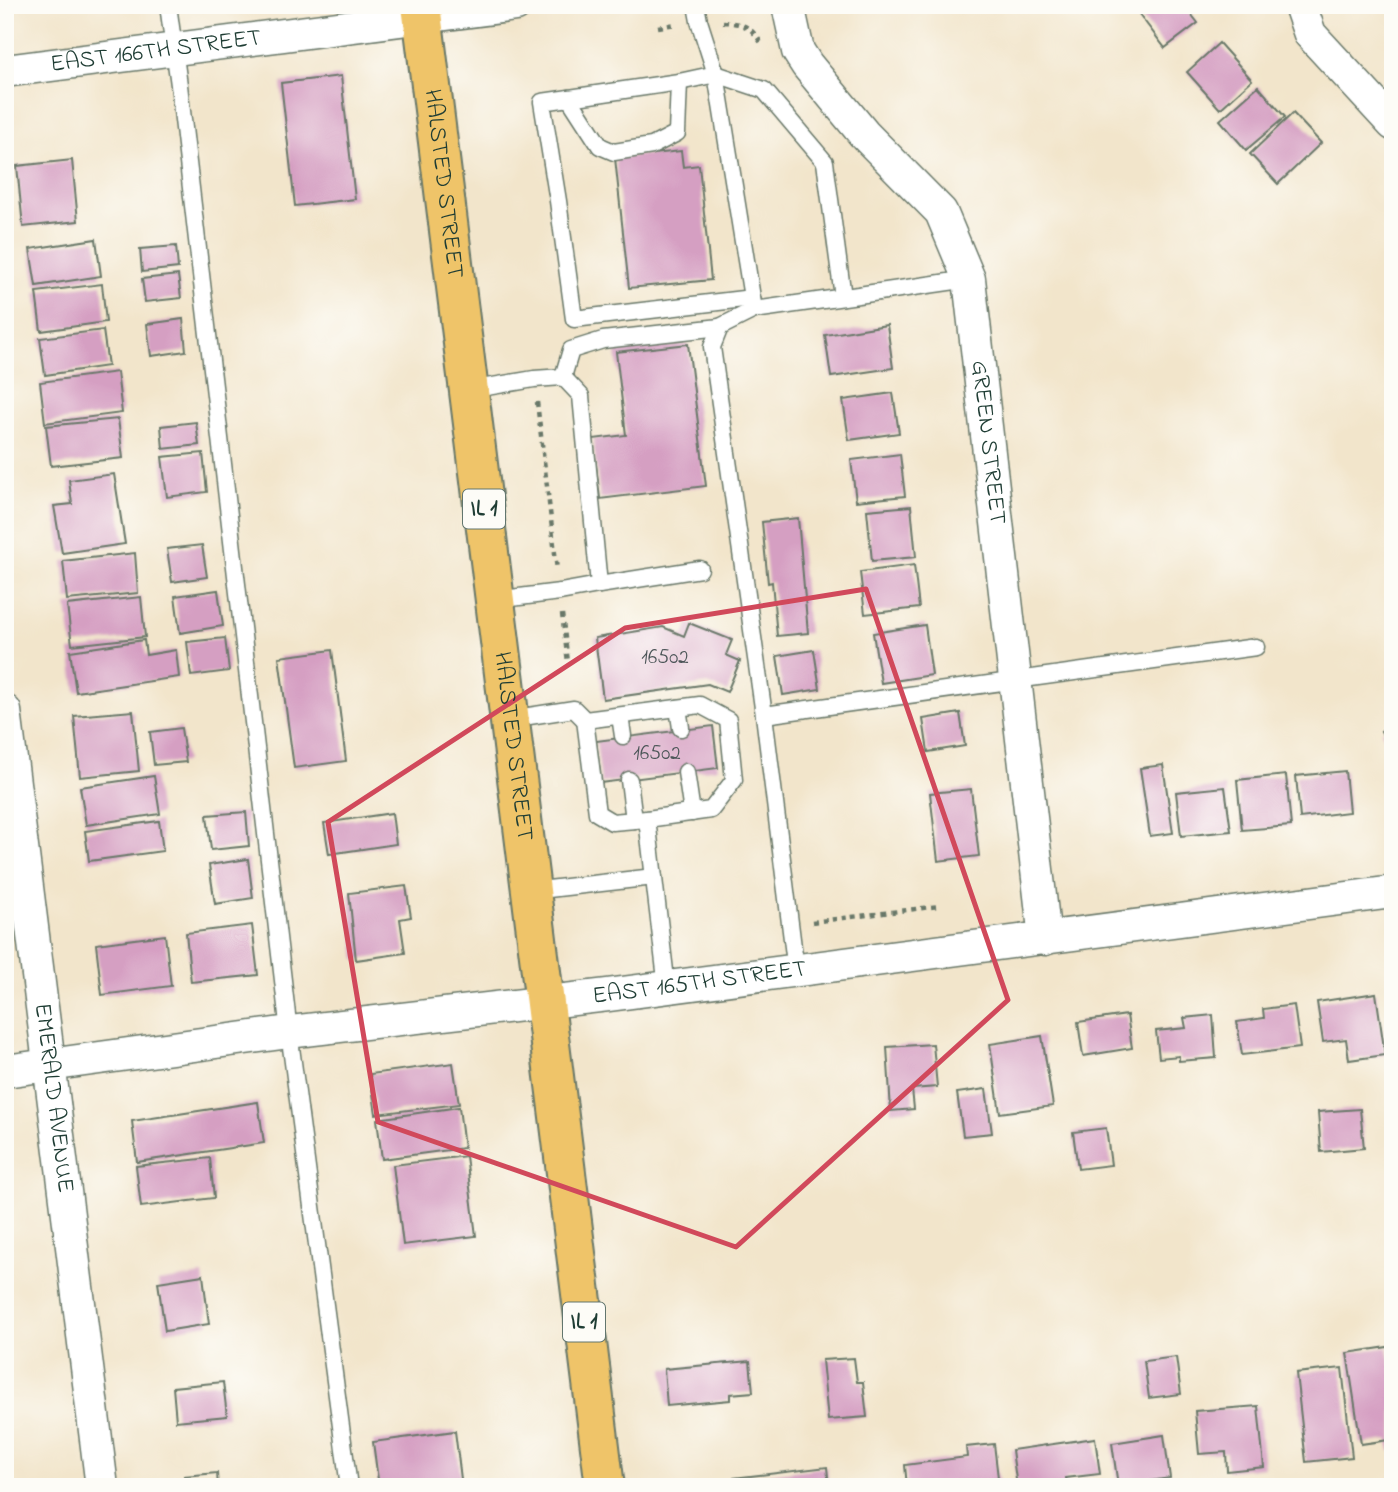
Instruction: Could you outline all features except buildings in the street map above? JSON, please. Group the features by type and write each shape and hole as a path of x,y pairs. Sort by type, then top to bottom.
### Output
{"main road":[{"name":"HALSTED STREET","path":"422,12 605,1487"}],"street":[{"name":"EAST 166TH STREET","path":"5,71 422,12 516,5"},
{"name":"GREEN STREET","path":"788,5 798,51 807,65 864,134 941,212 969,279 1045,939"},
{"path":"1300,5 1310,34 1393,124"},
{"name":"EMERALD AVENUE","path":"5,711 102,1487"},
{"name":"EAST 165TH STREET","path":"5,1071 289,1032 667,988 1393,892"}],"lane":[{"path":"168,5 289,1032 349,1487"},
{"path":"696,5 716,74 753,304"},
{"path":"843,297 825,162 764,90 716,74 542,102 574,319 843,297 969,279"},
{"path":"569,98 600,146 614,152 652,146 677,133 679,82"},
{"path":"563,377 571,350 603,340 720,327 753,304"},
{"path":"720,327 712,347 764,715 796,971"},
{"path":"469,390 563,377"},
{"path":"563,377 581,396 599,584"},
{"path":"495,600 700,569"},
{"path":"764,715 1256,647"},
{"path":"510,719 574,709 585,720 597,813 612,822 711,810 734,780 729,720 700,705 585,720"},
{"path":"678,708 681,728"},
{"path":"620,716 623,736"},
{"path":"686,772 692,813"},
{"path":"629,780 654,877 667,988"},
{"path":"531,891 654,877"}],"path":[{"path":"536,391 557,576"},
{"path":"561,609 568,662"},
{"path":"810,922 939,906"}],"highlighted area":[{"path":"866,589 1008,1000 736,1247 378,1122 328,822 625,628"}]}
